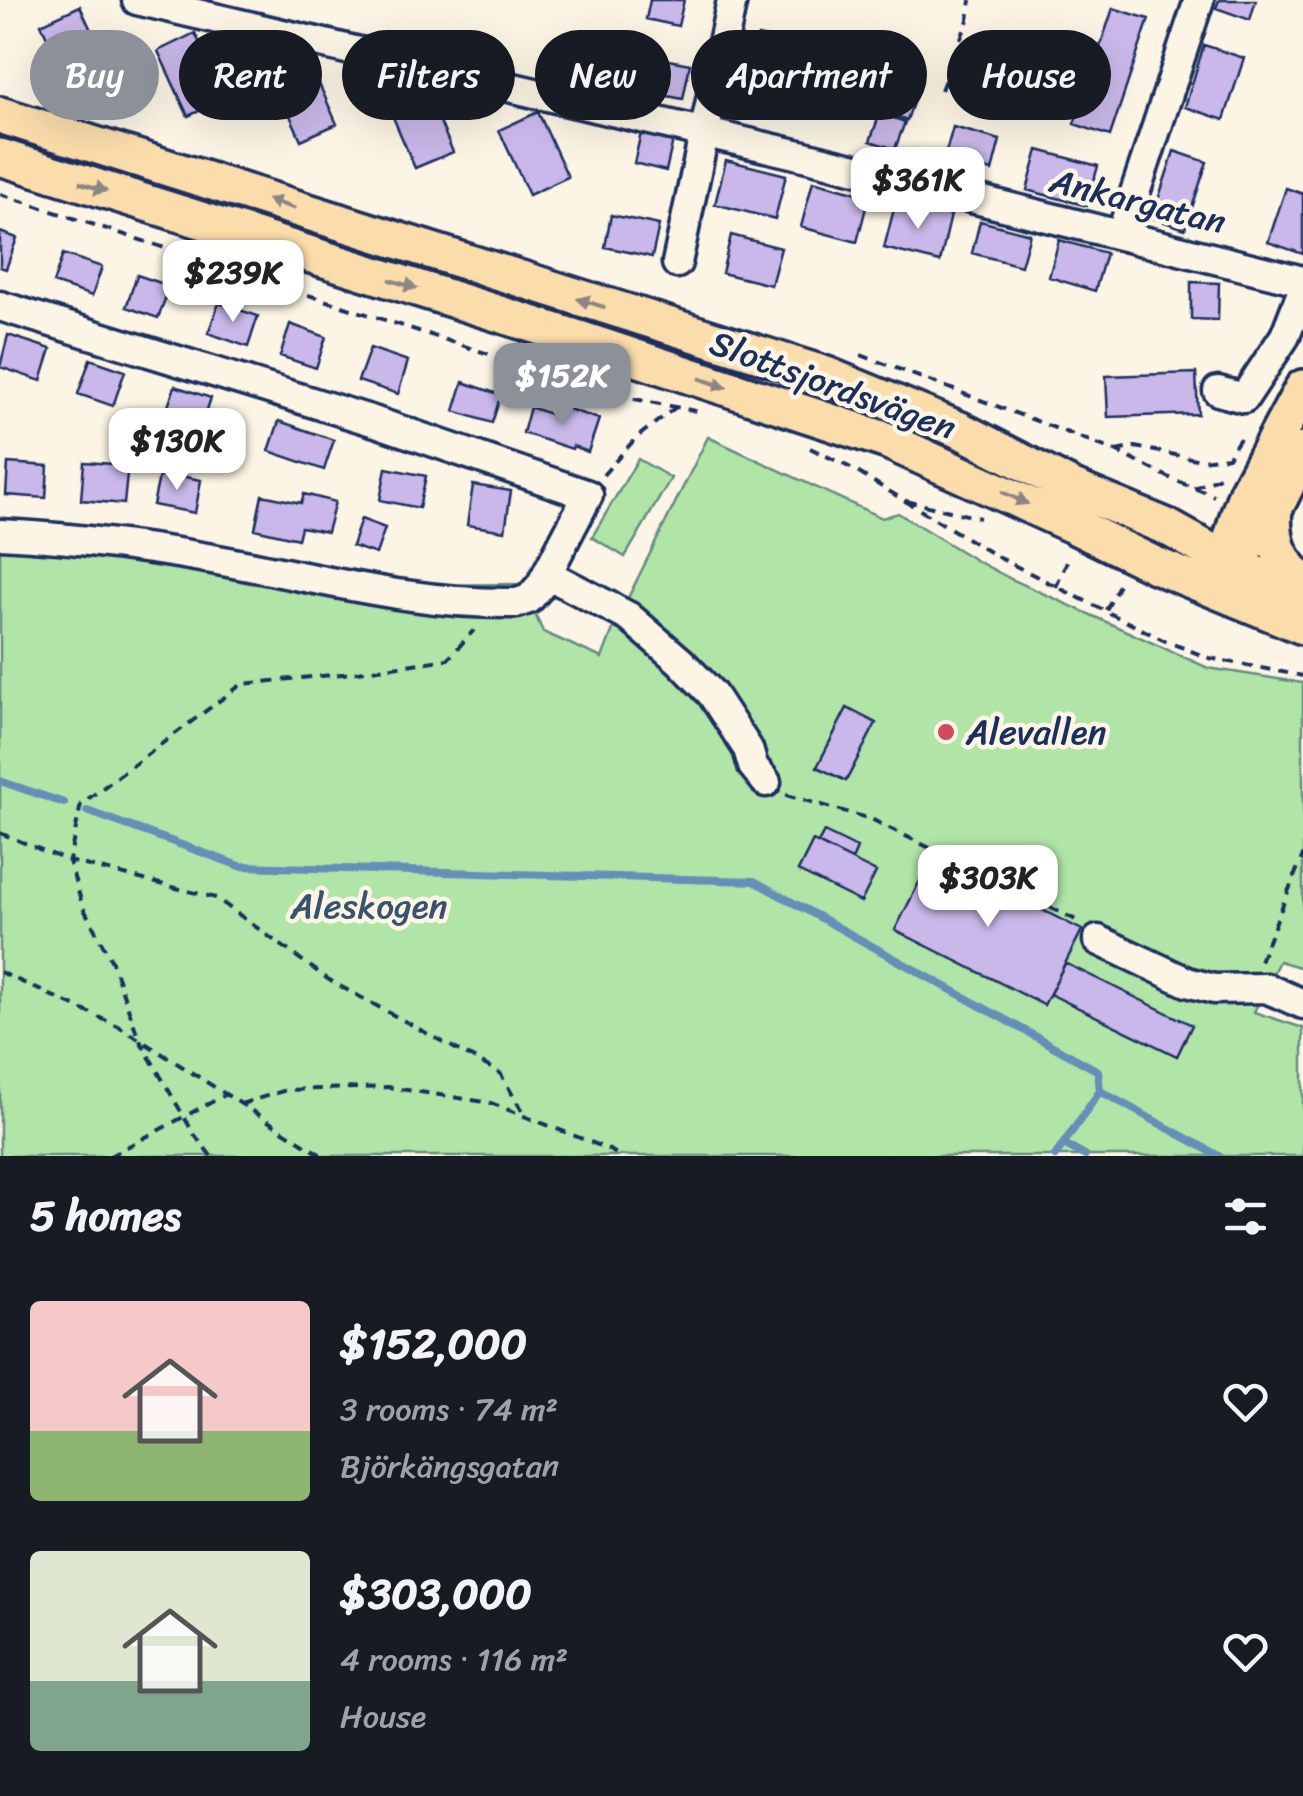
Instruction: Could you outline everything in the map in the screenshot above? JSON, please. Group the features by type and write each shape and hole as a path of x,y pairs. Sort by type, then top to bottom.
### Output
{"main road":[{"name":"Slottsjordsvägen","path":"0,116 826,375 960,430 1073,488 1167,527 1303,597"},
{"name":"Slottsjordsvägen","path":"0,157 579,339 888,441 1155,565 1303,626"},
{"path":"1155,565 1228,561 1255,538 1260,500 1303,388"},
{"path":"1167,527 1208,525 1260,500 1303,450"},
{"path":"1260,500 1272,525 1275,545 1289,569 1303,582"},
{"path":"1228,561 1239,583 1260,609"}],"street":[{"name":"Ankargatan","path":"137,0 800,155 1303,281"},
{"path":"677,263 732,0"},
{"path":"1122,235 1199,0"},
{"path":"1218,391 1244,398 1285,336 1303,290"},
{"path":"0,306 376,422 588,495 536,593 517,602 425,598 160,550 0,534"},
{"path":"547,574 629,617 680,661 712,694 766,782"},
{"path":"1098,940 1187,982 1214,988 1266,988 1303,1004"}],"path":[{"path":"942,90 968,20 971,0"},
{"path":"0,194 614,396 709,414"},
{"path":"588,495 636,438 676,406"},
{"path":"796,441 849,467 996,556 1105,612 1208,658 1303,676"},
{"path":"1194,488 1223,476 1230,467 1228,457"},
{"path":"1166,491 1172,479"},
{"path":"902,500 984,518"},
{"path":"1056,587 1068,559"},
{"path":"1105,612 1122,579"},
{"path":"211,1156 139,1039 112,962 84,907 69,862 81,804 242,684 448,659 498,603"},
{"path":"766,782 800,801 870,820 1083,924 1098,940"},
{"path":"0,834 69,862 216,898 330,980 500,1074 525,1116"},
{"path":"1248,988 1303,855"},
{"path":"0,972 120,1027 324,1156"},
{"path":"241,1104 286,1090 388,1087 491,1103 621,1156"},
{"path":"110,1156 226,1094"}],"green space":[{"name":"Aleskogen","path":"708,437 882,518 898,513 1011,579 1208,668 1303,683 1303,968 1279,961 1254,1012 1303,1028 1303,1156 0,1156 0,518 247,550 415,585 522,584 543,632 602,658"},
{"path":"638,459 671,478 625,557 592,537"}],"building":[{"path":"650,0 684,0 678,26 646,19"},
{"path":"1219,0 1256,0 1250,20 1216,8"},
{"path":"80,6 91,30 44,30 41,24"},
{"path":"1113,8 1149,19 1110,136 1074,124 1075,120 1111,120 1111,30 1106,30"},
{"path":"179,41 179,96 159,53"},
{"path":"1204,45 1244,58 1224,120 1185,107"},
{"path":"671,60 690,64 683,99 671,97"},
{"path":"322,90 337,124 301,140 292,120 322,120"},
{"path":"535,113 535,120 542,120 568,177 529,195 499,130"},
{"path":"394,120 439,120 453,152 415,168"},
{"path":"878,120 905,122 895,149 870,141"},
{"path":"953,127 1000,140 992,171 944,159"},
{"path":"641,133 673,140 666,171 634,163"},
{"path":"1038,150 1098,166 1087,206 1027,190"},
{"path":"1174,151 1207,162 1185,229 1152,218"},
{"path":"726,160 786,175 775,219 715,204"},
{"path":"813,181 869,196 857,242 801,227"},
{"path":"1286,188 1303,194 1303,254 1268,242"},
{"path":"896,201 951,215 940,262 884,248"},
{"path":"611,215 659,225 652,257 605,247"},
{"path":"980,221 1030,234 1021,266 972,253"},
{"path":"0,232 17,238 6,269 0,267"},
{"path":"731,235 781,248 771,285 722,273"},
{"path":"1059,240 1106,253 1095,291 1049,277"},
{"path":"63,254 102,267 92,296 53,283"},
{"path":"137,275 170,286 158,318 126,307"},
{"path":"1191,282 1219,283 1218,320 1191,319"},
{"path":"219,303 258,316 248,347 208,333"},
{"path":"290,324 326,337 316,368 280,356"},
{"path":"8,335 51,349 41,381 0,367"},
{"path":"370,348 408,361 398,394 358,381"},
{"path":"90,359 125,371 113,406 78,394"},
{"path":"1196,373 1198,414 1108,417 1106,376"},
{"path":"463,382 501,395 492,423 454,411"},
{"path":"175,386 211,398 199,433 163,421"},
{"path":"559,406 599,419 588,452 523,433 530,407 556,416"},
{"path":"279,421 334,440 324,470 269,451"},
{"path":"84,462 128,465 124,504 81,500"},
{"path":"8,463 48,466 46,498 6,495"},
{"path":"386,468 426,476 419,508 380,500"},
{"path":"160,472 201,480 195,513 153,505"},
{"path":"473,485 511,491 505,531 467,525"},
{"path":"304,494 335,502 327,532 301,527 298,539 255,529 262,495 301,503"},
{"path":"361,519 385,528 376,554 352,546"},
{"path":"847,708 876,723 846,781 817,767"},
{"path":"824,832 857,848 852,860 818,843"},
{"path":"813,841 876,872 861,902 798,871"},
{"path":"933,855 1082,930 1044,1005 895,930"},
{"path":"1065,963 1192,1025 1177,1056 1050,994"}],"waterway":[{"path":"0,781 64,803"},
{"path":"87,811 240,866 754,881 1098,1071 1100,1091"},
{"path":"1055,1156 1100,1091 1219,1156"},
{"path":"1064,1144 1085,1156"}],"place":[{"name":"Alevallen","path":"946,732"}]}
